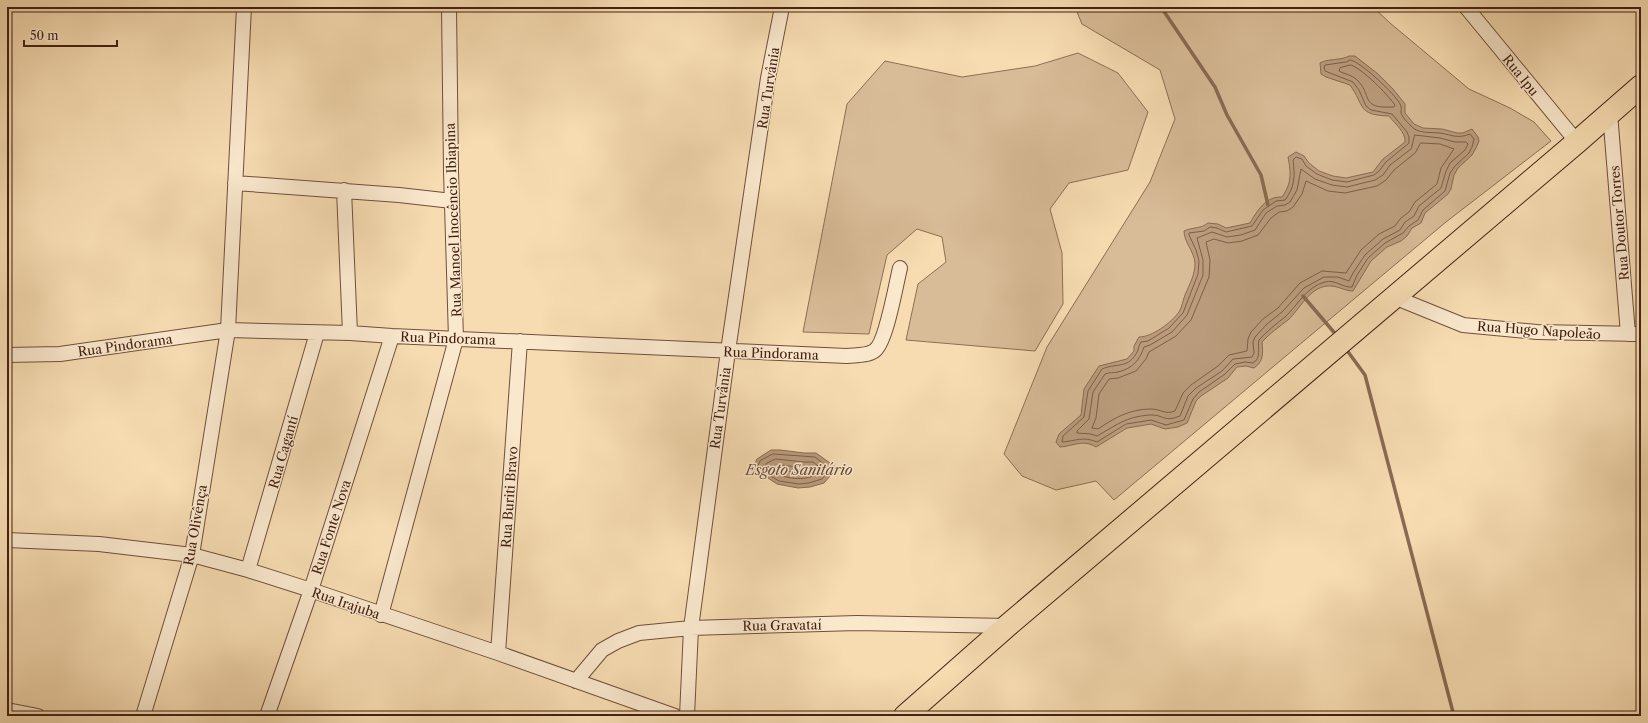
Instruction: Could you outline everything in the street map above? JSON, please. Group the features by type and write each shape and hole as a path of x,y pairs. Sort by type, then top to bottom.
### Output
{"main road":[{"path":"905,716 1007,626 1640,88"}],"street":[{"name":"Rua Olivênça","path":"143,716 192,555 228,330 244,7"},
{"name":"Rua Manoel Inocêncio Ibiapina","path":"381,615 456,339 449,7"},
{"name":"Rua Turvânia","path":"687,716 691,628 728,351 768,78 782,7"},
{"name":"Rua Ipu","path":"1466,7 1577,142"},
{"name":"Rua Doutor Torres","path":"1610,113 1634,334"},
{"path":"235,183 344,190 452,201"},
{"path":"344,190 350,333"},
{"name":"Rua Pindorama","path":"7,355 60,354 228,330 350,333 846,356 865,354 874,351 879,346 883,339 900,268"},
{"name":"Rua Hugo Napoleão","path":"1394,297 1463,324 1537,332 1634,334"},
{"name":"Rua Cagantí","path":"248,570 317,333"},
{"name":"Rua Fonte Nova","path":"267,716 311,590 392,336"},
{"name":"Rua Buriti Bravo","path":"498,653 520,341"},
{"name":"Rua Irajuba","path":"7,540 99,544 192,555 248,570 311,590 381,615 498,653 675,716"},
{"name":"Rua Gravataí","path":"576,681 602,650 618,641 639,633 691,628 857,623 1007,626"},
{"path":"7,710 38,716"}],"shaded area":[{"path":"1075,7 1373,7 1469,89 1510,108 1534,122 1551,141 1446,222 1114,500 1096,481 1056,490 1022,476 1004,454 1047,347 1150,182 1175,119 1160,70 1082,24"},
{"path":"1078,53 1118,73 1148,112 1128,170 1069,183 1050,209 1062,253 1063,304 1035,351 906,340 918,284 946,262 942,237 917,229 887,255 869,334 803,332 847,104 885,61 962,77 1035,66"}],"water":[{"path":"1355,56 1378,74 1393,89 1405,104 1405,113 1414,124 1423,128 1442,129 1457,133 1463,133 1472,129 1478,137 1479,141 1472,155 1458,168 1454,175 1451,189 1448,194 1425,213 1421,223 1412,228 1407,236 1401,241 1387,247 1371,261 1353,291 1334,286 1327,286 1310,295 1288,320 1262,342 1263,350 1260,363 1254,368 1246,366 1237,367 1228,378 1201,396 1196,401 1187,423 1178,427 1165,429 1151,424 1127,428 1096,447 1083,443 1060,447 1056,442 1059,434 1081,415 1084,389 1099,366 1127,359 1134,351 1134,346 1139,337 1150,335 1161,329 1179,312 1195,267 1193,254 1184,235 1184,231 1208,223 1218,224 1226,228 1250,223 1263,205 1271,199 1282,197 1288,187 1290,178 1288,157 1296,152 1304,156 1309,163 1319,171 1333,176 1346,178 1373,172 1383,159 1405,142 1402,131 1389,116 1372,114 1367,111 1360,104 1350,85 1321,74 1320,63 1327,60"},
{"name":"Esgoto Sanitário","path":"771,450 816,453 837,468 824,483 810,487 798,488 777,484 765,476 755,473 752,469 757,459"}],"waterway":[{"path":"1161,7 1215,87 1227,115 1261,175 1268,205"},
{"path":"1303,296 1338,337"},
{"path":"1346,349 1365,375 1454,716"}]}
